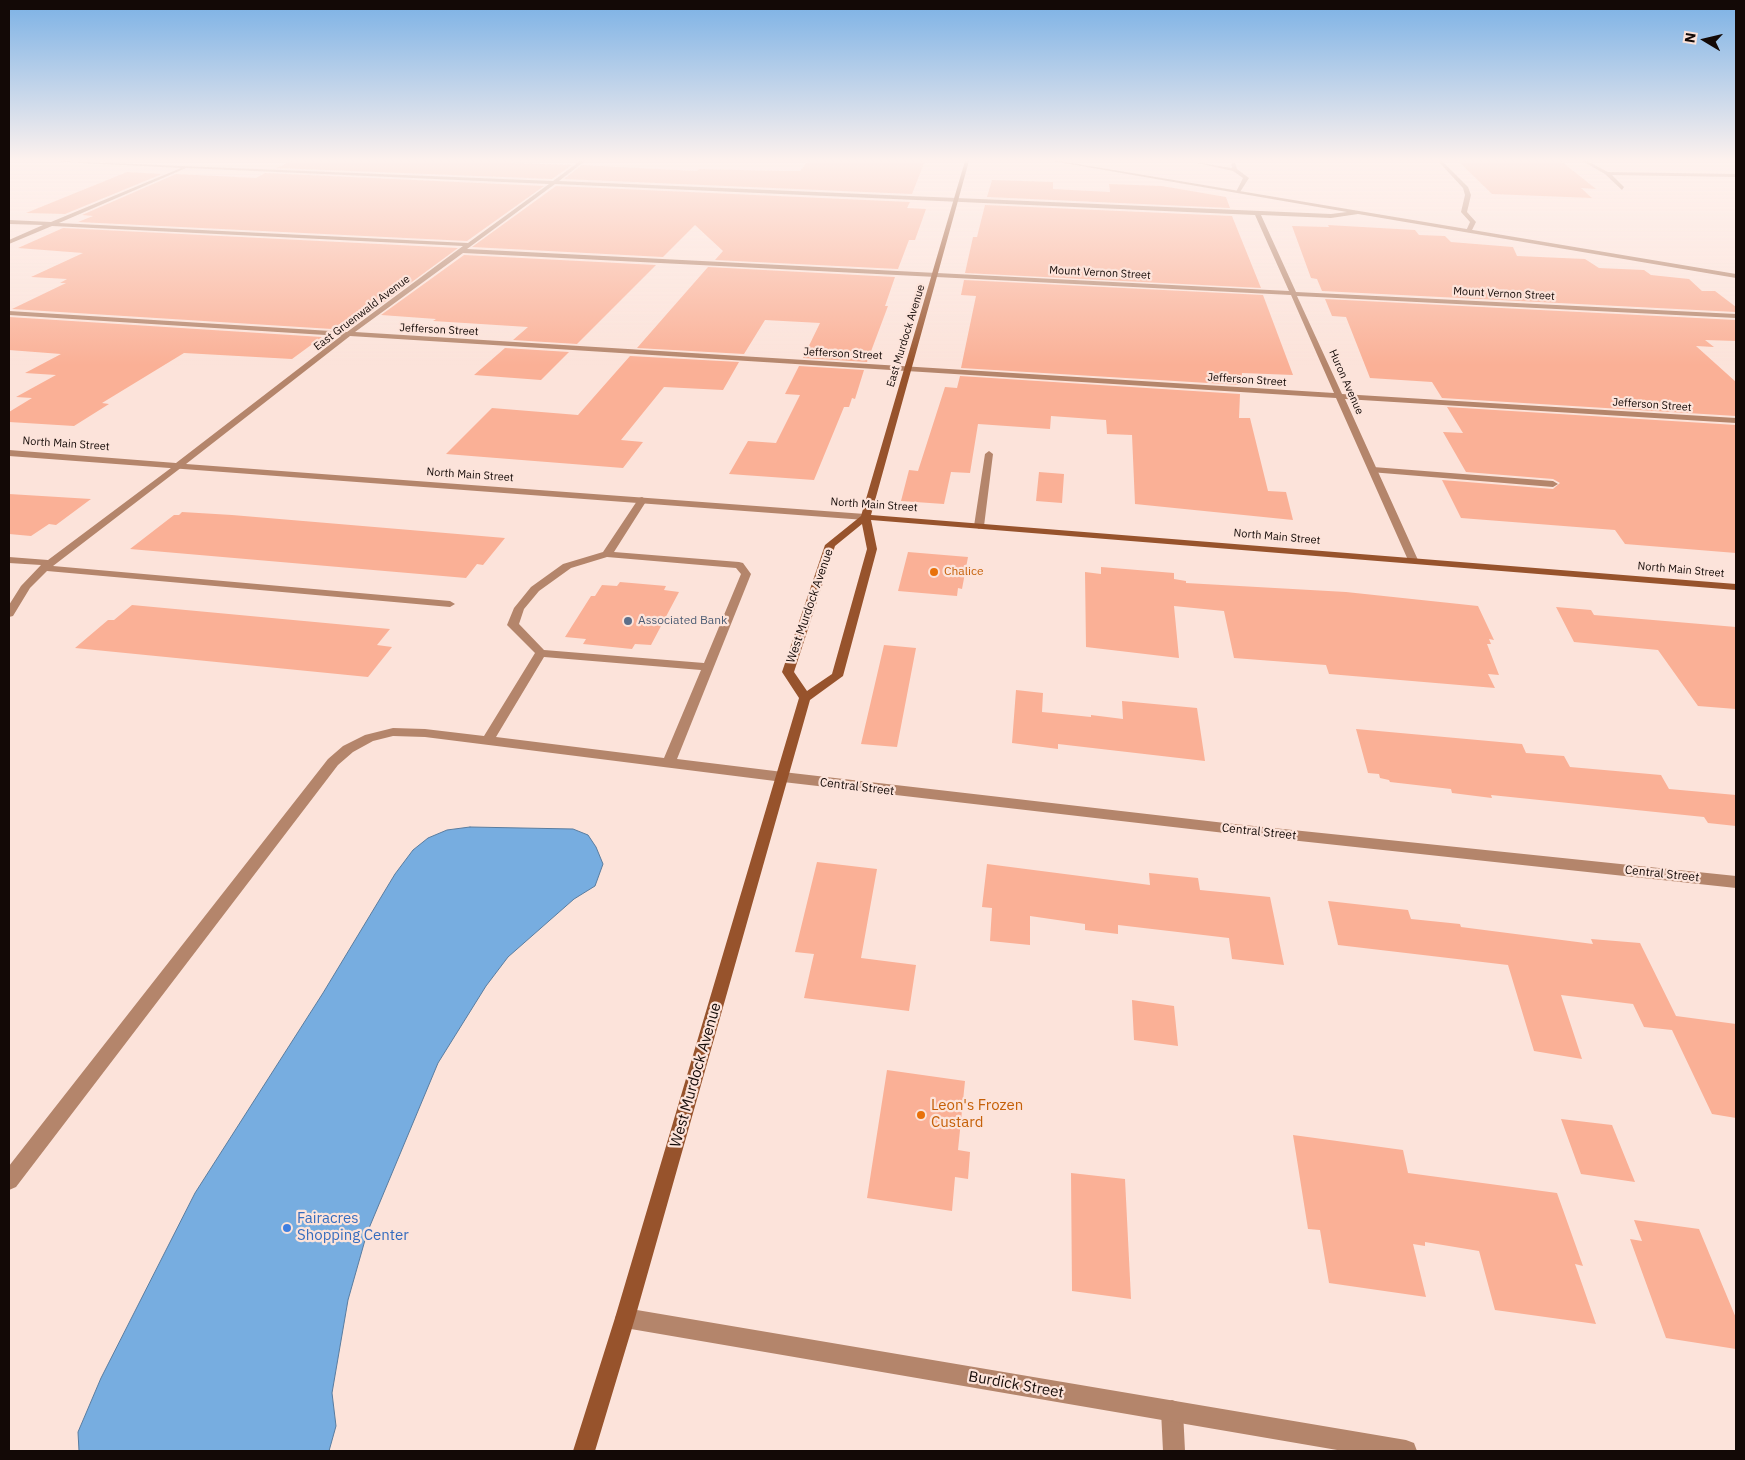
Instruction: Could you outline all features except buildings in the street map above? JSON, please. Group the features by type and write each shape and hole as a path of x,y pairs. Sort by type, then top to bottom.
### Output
{"main road":[{"name":"East Murdock Avenue","path":"865,517 948,229"},
{"name":"North Main Street","path":"865,517 1736,587"},
{"name":"West Murdock Avenue","path":"584,1451 625,1318 806,698 788,672 830,545 865,517"},
{"path":"806,698 838,676 872,549 865,517"}],"street":[{"path":"9,242 40,229"},
{"path":"154,229 470,245"},
{"name":"East Gruenwald Avenue","path":"9,614 26,586 48,566 346,336 491,229"},
{"name":"Huron Avenue","path":"1264,229 1413,560"},
{"path":"1464,229 1736,276"},
{"name":"Mount Vernon Street","path":"463,250 1736,316"},
{"name":"Jefferson Street","path":"9,313 346,336 1736,421"},
{"name":"North Main Street","path":"9,453 865,517"},
{"path":"979,526 989,454"},
{"path":"1373,470 1552,484"},
{"path":"607,554 642,500"},
{"path":"669,762 708,667 746,574 738,565 607,554 567,566 536,589 519,608 513,624 541,653 708,667"},
{"path":"9,560 48,566 450,604"},
{"path":"487,741 541,653"},
{"name":"Central Street","path":"9,1181 332,762 348,749 369,738 393,732 425,733 1215,827 1736,882"},
{"name":"Burdick Street","path":"625,1318 1406,1451"},
{"path":"1172,1411 1174,1451"}],"water":[{"path":"470,827 573,829 588,835 596,847 603,864 595,886 574,899 508,957 486,986 438,1063 367,1233 348,1300 332,1393 336,1426 329,1451 79,1451 78,1432 101,1378 195,1193 323,993 395,874 413,850 428,838 447,830"}],"place":[{"name":"Chalice","path":"934,572"},
{"name":"Associated Bank","path":"628,621"},
{"name":"Leon's Frozen Custard","path":"921,1115"},
{"name":"Fairacres Shopping Center","path":"287,1228"}]}
